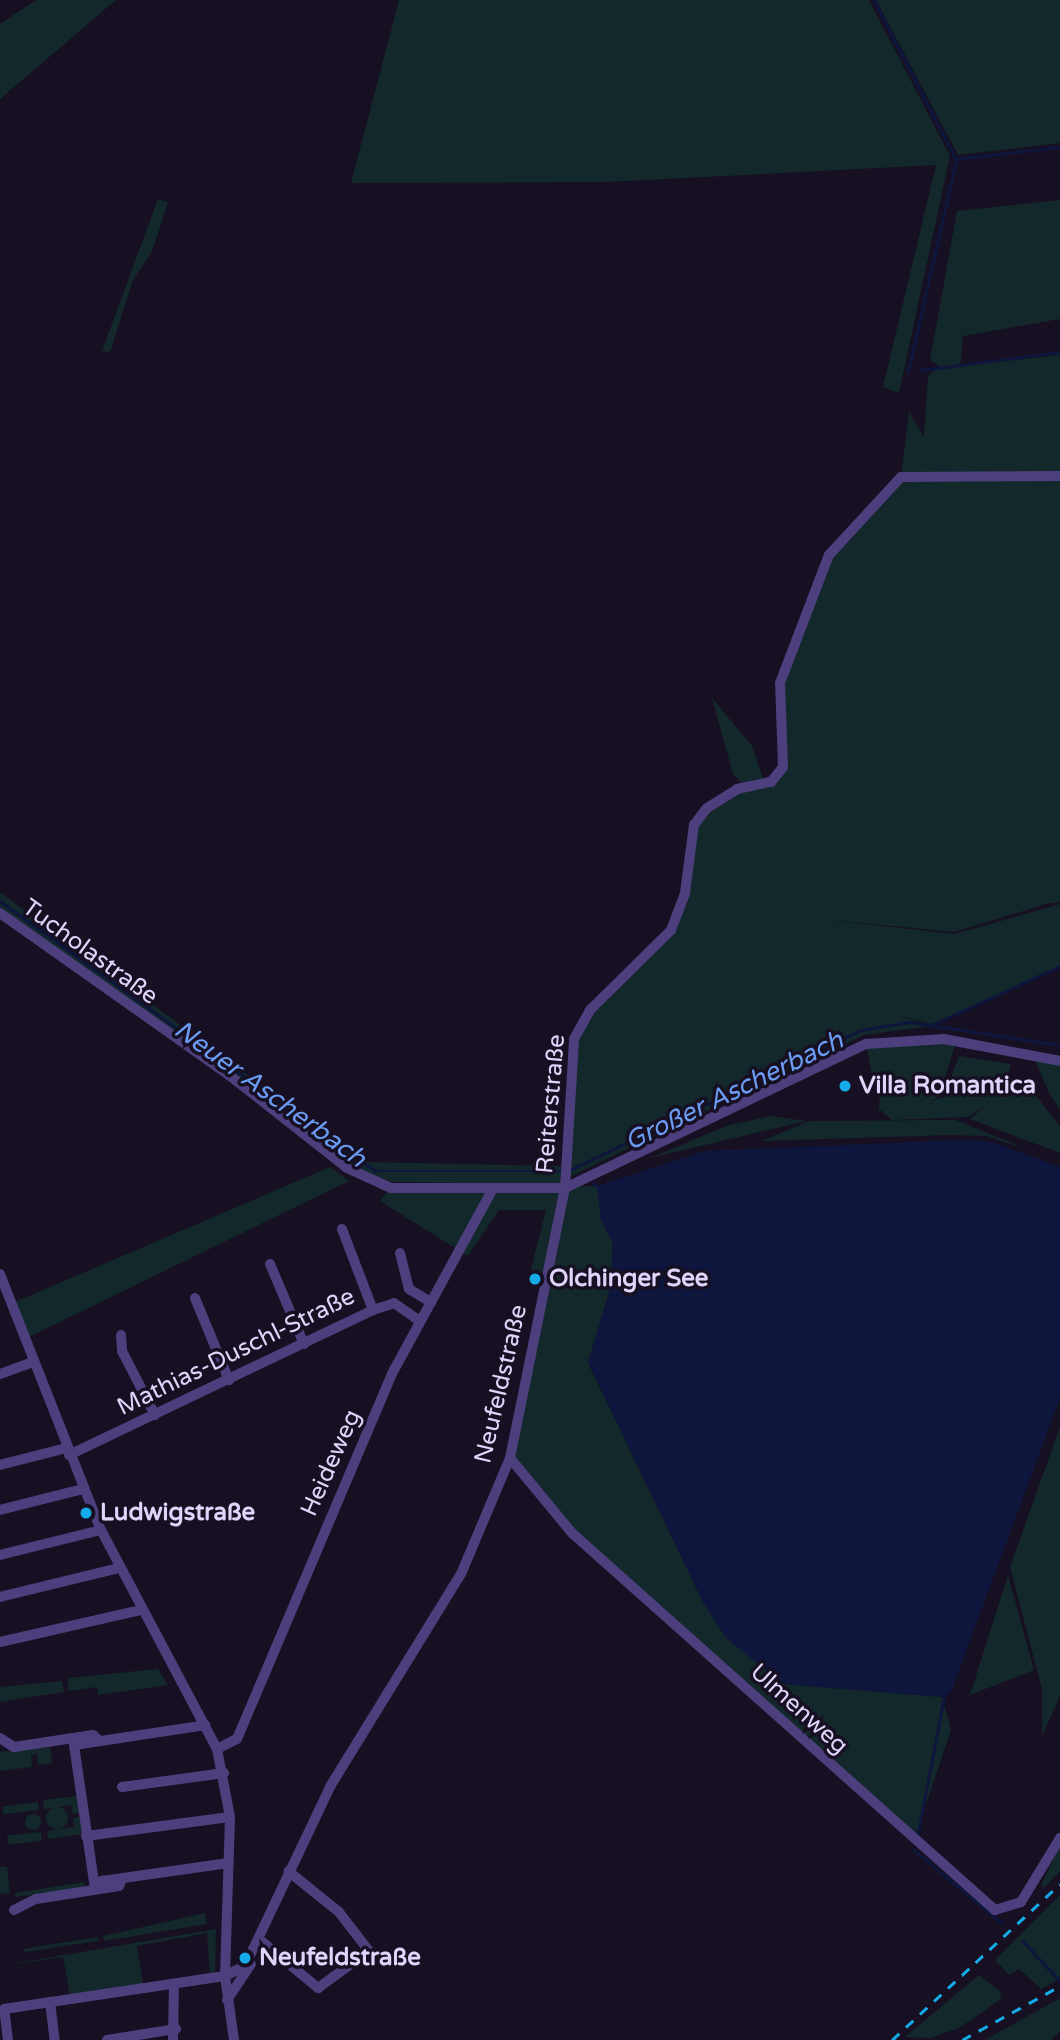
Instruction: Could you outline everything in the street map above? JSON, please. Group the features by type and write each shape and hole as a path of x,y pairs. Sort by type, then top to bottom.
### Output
{"street":[{"name":"Reiterstraße","path":"565,1188 579,1026 671,930 685,893 694,825 707,808 737,789 771,782 783,767 780,683 798,622 846,530 901,477 1060,476"},
{"name":"Tucholastraße","path":"0,912 358,1175 391,1188 491,1192 565,1188"},
{"path":"565,1188 866,1044 944,1039 1060,1061"},
{"name":"Neufeldstraße","path":"225,1976 239,1972 253,1953 288,1871 331,1785 461,1574 510,1458 565,1188"},
{"name":"Heideweg","path":"217,1749 237,1739 420,1321 491,1192"},
{"path":"342,1229 373,1310"},
{"path":"400,1253 409,1289 431,1302"},
{"path":"270,1264 304,1344"},
{"path":"0,1274 31,1363 101,1530 217,1749 224,1773 230,1817 225,1976 234,2040"},
{"path":"195,1298 229,1380"},
{"name":"Mathias-Duschl-Straße","path":"0,1465 68,1452 155,1415 373,1310 394,1303 420,1321"},
{"path":"121,1335 122,1351 155,1415"},
{"path":"0,1374 31,1363"},
{"name":"Ulmenweg","path":"510,1458 572,1533 995,1910 1021,1902 1060,1838"},
{"path":"0,1510 83,1489"},
{"path":"0,1555 101,1530"},
{"path":"0,1597 119,1568"},
{"path":"0,1642 141,1610"},
{"path":"75,1738 81,1744 206,1725"},
{"path":"0,1738 14,1747 75,1738"},
{"path":"75,1738 86,1836 97,1889"},
{"path":"122,1787 224,1773"},
{"path":"86,1836 230,1817"},
{"path":"15,1910 119,1886 123,1879 229,1863"},
{"path":"259,1939 318,1988 369,1951 339,1912 288,1871"},
{"path":"227,2000 253,1953"},
{"path":"8,2040 4,2009 225,1976"},
{"path":"107,2040 175,2035 174,1983"},
{"path":"50,2002 55,2040"}],"green space":[{"path":"36,0 116,0 0,99 0,24"},
{"path":"399,0 869,0 950,156 899,393 883,387 936,165 607,182 351,183"},
{"path":"876,0 1060,0 1060,143 958,155"},
{"path":"158,199 168,202 152,252 133,280 110,352 102,351"},
{"path":"1060,200 1060,319 963,336 960,366 1060,355 1060,902 954,932 818,919 955,934 1060,904 1060,967 931,1024 896,1015 931,1026 864,1035 569,1177 579,1026 657,947 680,912 690,847 705,811 747,788 733,774 712,698 752,746 765,784 783,767 776,707 829,555 901,477 909,412 924,437 928,376 939,366 930,360 957,211"},
{"path":"0,892 366,1162 563,1166 560,1184 393,1182 357,1171 0,909"},
{"path":"956,1042 939,1097 929,1102 944,1097 959,1056 1011,1064 1002,1095 968,1117 892,1120 879,1109 880,1091 892,1080 881,1073 873,1082 866,1044"},
{"path":"1034,1058 1060,1063 1060,1110 1049,1093"},
{"path":"1020,1076 1060,1126 1060,1153 970,1119"},
{"path":"772,1116 806,1121 650,1158 729,1125"},
{"path":"956,1120 1024,1148 985,1136 949,1135 762,1141 809,1121"},
{"path":"330,1167 349,1181 27,1338 15,1302"},
{"path":"597,1186 601,1220 613,1243 610,1289 588,1363 703,1602 726,1637 783,1684 942,1697 951,1730 913,1843 572,1533 510,1458 543,1290 528,1281 546,1210 499,1210 468,1256 380,1201 391,1188"},
{"path":"1060,1427 1060,1696 1042,1736 1042,1689 1010,1567"},
{"path":"1008,1575 1034,1670 970,1695"},
{"path":"158,1669 168,1685 98,1695 97,1687 68,1691 68,1678"},
{"path":"62,1681 64,1692 0,1702 0,1687"},
{"path":"50,1745 52,1763 38,1765 37,1754 31,1755 32,1767 0,1771 0,1752"},
{"path":"78,1796 80,1813 73,1814 71,1805 44,1809 43,1800"},
{"path":"38,1802 39,1810 3,1814 2,1806"},
{"path":"57,1807 65,1810 68,1818 65,1826 57,1829 49,1826 46,1818 49,1810"},
{"path":"30,1814 36,1814 41,1822 39,1828 30,1830 25,1825 25,1819"},
{"path":"81,1817 83,1834 48,1839 47,1831 74,1827 73,1818"},
{"path":"41,1832 42,1841 8,1845 7,1836"},
{"path":"1060,1846 1060,1871 1044,1888 1041,1885"},
{"path":"0,1867 7,1867 10,1894 0,1893"},
{"path":"85,1882 84,1887 16,1897 15,1893"},
{"path":"1060,1895 1060,1979 1041,1989 1019,1969 1009,1975 995,1960"},
{"path":"205,1913 207,1924 104,1941 103,1936"},
{"path":"216,1929 215,1972 210,1974 207,1933 137,1946 143,1984 70,1995 63,1957 0,1966"},
{"path":"98,1937 99,1941 24,1952 23,1949"},
{"path":"979,1975 1000,1991 1001,1999 961,2027 931,2038 905,2037"},
{"path":"1060,1998 1060,2031 1051,2040 985,2040"}],"water":[{"name":"Olchinger See","path":"961,1140 992,1142 1060,1167 1060,1398 951,1692 942,1697 783,1684 726,1638 703,1602 588,1362 610,1290 613,1243 601,1220 597,1186 705,1151"}],"waterway":[{"path":"874,0 956,159 1060,147"},
{"path":"908,372 956,160"},
{"path":"921,370 1060,352"},
{"name":"Neuer Ascherbach","path":"0,901 376,1171 564,1171"},
{"path":"932,1025 1060,966"},
{"name":"Großer Ascherbach","path":"570,1170 861,1030 910,1022 1060,1045"},
{"path":"593,1183 597,1186"},
{"path":"917,1838 944,1696"},
{"path":"914,1850 1002,1923"},
{"path":"1023,1941 1060,1981"}],"railway":[{"path":"892,2040 1060,1884"},
{"path":"962,2040 1060,1986"}],"place":[{"name":"Villa Romantica","path":"845,1086"},
{"name":"Olchinger See","path":"535,1279"},
{"name":"Ludwigstraße","path":"86,1513"},
{"name":"Neufeldstraße","path":"245,1958"}]}
